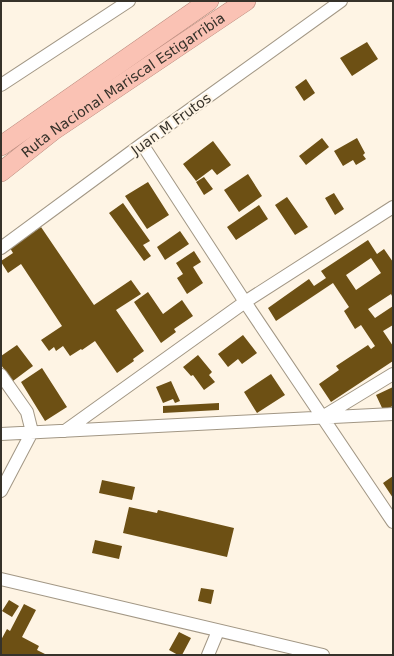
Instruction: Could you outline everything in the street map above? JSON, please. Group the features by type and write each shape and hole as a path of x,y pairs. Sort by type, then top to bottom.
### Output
{"highway":[{"name":"Ruta Nacional Mariscal Estigarribia","path":"1,146 209,1"},
{"name":"Ruta Nacional Mariscal Estigarribia","path":"1,172 54,130 246,1"}],"street":[{"path":"1,85 129,1"},
{"name":"Juan M Frutos","path":"1,248 142,144 341,1"},
{"path":"142,144 245,302 393,522"},
{"path":"65,431 245,302 393,207"},
{"path":"323,417 393,374"},
{"path":"1,375 28,412 32,432 1,491"},
{"path":"1,434 393,414"},
{"path":"1,580 323,655"},
{"path":"208,655 218,630"}],"building":[{"path":"367,42 378,59 352,76 340,58"},
{"path":"306,79 315,93 304,101 295,87"},
{"path":"322,138 329,147 306,165 299,156"},
{"path":"357,138 365,153 363,155 366,159 356,165 353,160 343,166 334,151"},
{"path":"213,141 231,165 217,175 212,169 196,181 183,164"},
{"path":"248,174 262,196 239,212 224,190"},
{"path":"204,177 213,189 204,195 196,182"},
{"path":"148,182 169,215 147,229 125,196"},
{"path":"334,193 344,209 335,215 325,198"},
{"path":"287,197 308,227 295,235 275,205"},
{"path":"123,203 150,241 143,245 151,256 144,261 109,213"},
{"path":"259,205 268,219 236,240 227,227"},
{"path":"41,227 94,305 131,280 141,294 116,310 144,351 133,359 134,361 117,373 95,341 70,356 63,346 56,351 54,347 49,351 41,340 62,326 21,264 8,273 1,261 13,253 10,248"},
{"path":"180,231 189,244 165,260 157,247"},
{"path":"368,240 377,254 384,249 393,262 393,298 391,294 368,309 375,318 393,306 393,325 383,331 393,346 393,361 331,402 319,384 339,370 336,366 368,345 371,349 375,346 361,325 355,329 344,311 349,307 333,283 276,321 268,308 309,279 314,286 326,278 321,271","holes":["371,258 381,273 356,290 346,275"]},
{"path":"194,251 201,262 193,267 203,283 187,294 177,278 183,274 176,263"},
{"path":"148,292 163,314 182,300 193,316 174,329 176,332 161,343 134,302"},
{"path":"243,335 257,353 242,364 238,359 228,367 218,354"},
{"path":"17,345 33,366 13,381 1,365 1,356"},
{"path":"198,355 212,372 209,375 215,382 204,390 193,375 191,376 183,367"},
{"path":"42,368 67,407 45,421 21,382"},
{"path":"271,374 285,395 257,413 244,392"},
{"path":"171,381 180,401 175,403 173,399 163,403 156,387"},
{"path":"393,387 393,406 383,410 376,395"},
{"path":"219,403 219,410 163,413 163,406"},
{"path":"393,476 393,498 383,483"},
{"path":"102,480 135,487 132,500 99,493"},
{"path":"129,507 157,513 158,510 234,528 227,557 123,533"},
{"path":"95,540 122,546 119,559 92,553"},
{"path":"201,588 214,590 211,604 198,601"},
{"path":"9,600 19,606 12,617 2,611"},
{"path":"24,604 36,610 22,637 39,646 37,650 47,655 1,655 1,640 7,629 10,631"},
{"path":"179,632 191,638 182,655 178,655 169,650"}]}
